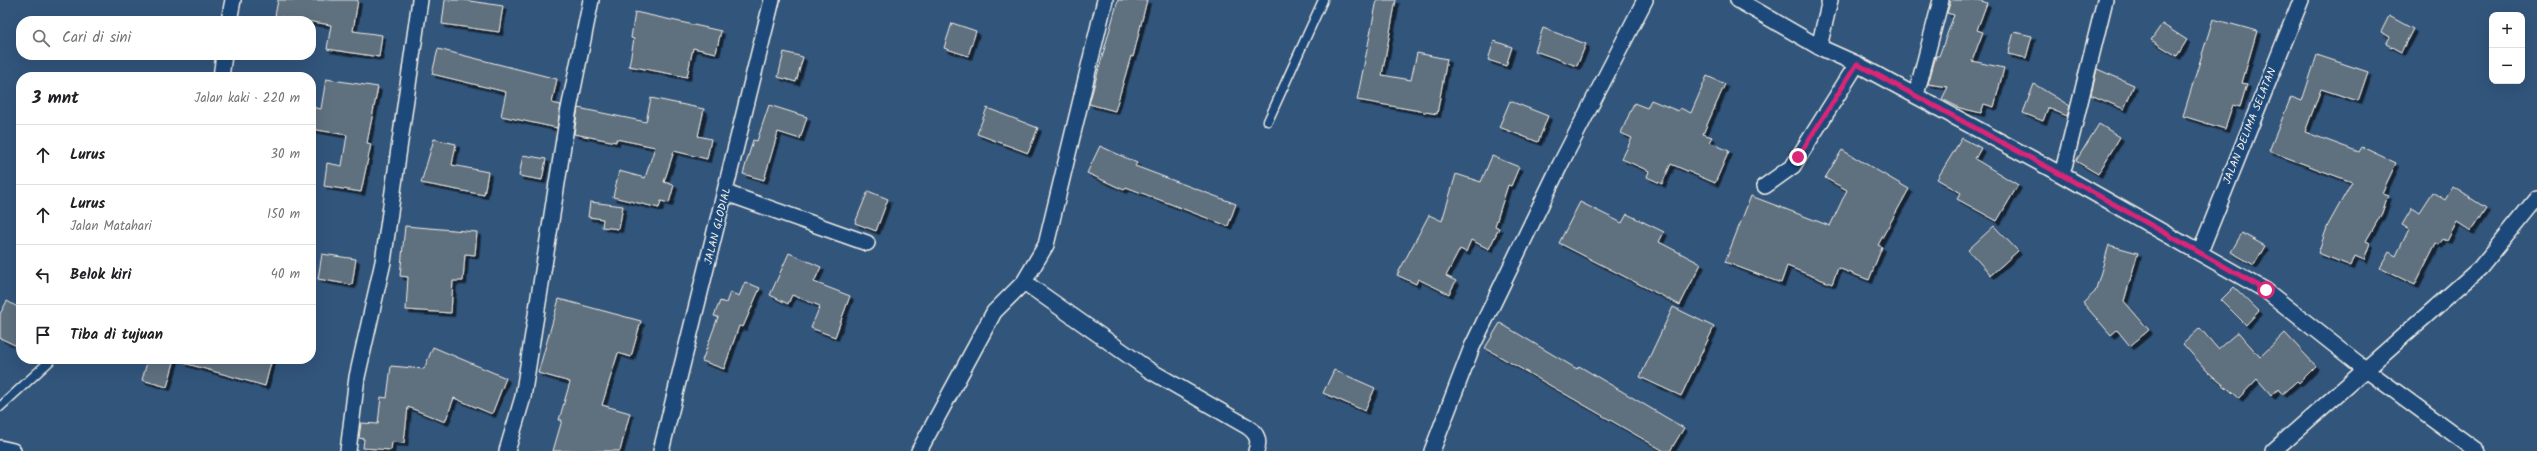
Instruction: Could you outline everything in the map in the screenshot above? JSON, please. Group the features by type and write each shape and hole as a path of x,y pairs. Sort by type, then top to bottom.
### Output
{"street":[{"path":"230,16 232,0"},
{"path":"348,451 357,378 383,262 420,0"},
{"path":"507,451 523,398 568,114 591,0"},
{"name":"JALAN GLODIAL","path":"661,451 726,193 772,0"},
{"path":"919,451 994,312 1024,282 1046,245 1105,0"},
{"path":"1432,451 1476,340 1560,165 1645,0"},
{"path":"1738,0 1819,47 1857,64 1916,95 2062,175 2266,290 2365,369 2477,451"},
{"path":"1819,47 1830,0"},
{"path":"1916,95 1941,0"},
{"path":"2062,175 2106,0"},
{"name":"JALAN DELIMA SELATAN","path":"2200,252 2301,0"},
{"path":"222,72 223,60"},
{"path":"1765,186 1793,166 1857,64"},
{"path":"726,193 867,243"},
{"path":"2273,451 2480,268 2537,198"},
{"path":"1024,282 1149,370 1248,427 1257,434 1258,442 1256,451"},
{"path":"0,448 13,451"}],"lane":[{"path":"1268,121 1323,0"},
{"path":"0,407 47,364"}],"building":[{"path":"278,0 358,0 353,31 382,35 379,57 327,49 331,25 316,23 316,16 275,16"},
{"path":"445,0 463,0 503,6 499,32 442,24"},
{"path":"1118,0 1147,0 1133,57 1131,56 1115,111 1089,104"},
{"path":"1377,0 1396,0 1382,75 1411,80 1417,53 1447,59 1437,114 1357,100"},
{"path":"1951,0 1979,0 1987,3 1977,30 1983,32 1972,61 2004,68 1994,107 1984,104 1981,113 1960,108 1942,99 1948,87 1928,84 1936,56 1939,56 1954,15 1947,13"},
{"path":"635,12 721,31 716,53 693,48 687,77 629,66 634,39 631,38"},
{"path":"2389,16 2413,29 2401,52 2386,44 2390,37 2381,32"},
{"path":"2213,19 2257,31 2242,83 2247,84 2240,107 2233,105 2225,129 2183,116"},
{"path":"952,23 976,31 968,56 944,48"},
{"path":"2162,24 2187,40 2177,56 2151,40"},
{"path":"1543,28 1586,44 1577,66 1535,51"},
{"path":"2014,32 2032,36 2026,58 2008,54"},
{"path":"1494,41 1512,47 1506,66 1488,60"},
{"path":"438,49 557,79 552,103 561,105 557,128 501,116 506,92 432,74"},
{"path":"784,52 803,57 796,82 778,77"},
{"path":"2317,55 2368,72 2358,101 2321,89 2305,132 2359,152 2362,147 2396,163 2382,193 2388,195 2382,213 2366,241 2370,243 2364,260 2355,256 2351,266 2318,253 2328,225 2352,182 2269,151 2291,97 2302,101"},
{"path":"2097,69 2134,85 2124,109 2091,95"},
{"path":"1707,76 1725,84 1703,134 1712,137 1709,142 1729,151 1715,183 1671,164 1662,184 1647,177 1649,171 1622,159 1632,138 1621,133 1634,103 1647,108 1651,100 1678,111 1680,108 1691,113"},
{"path":"326,79 378,87 367,143 371,144 361,192 324,186 327,163 342,166 347,135 316,130 316,108 321,109"},
{"path":"2034,84 2070,106 2067,116 2048,108 2043,121 2023,113"},
{"path":"651,98 704,109 698,136 711,139 707,159 674,151 664,182 674,185 669,203 661,201 659,208 613,197 619,171 645,178 655,147 616,139 616,142 574,134 578,108 646,122"},
{"path":"1510,101 1548,116 1538,142 1499,127"},
{"path":"769,105 807,117 800,139 778,132 764,180 743,174 753,140 757,141"},
{"path":"987,108 1038,128 1028,153 977,134"},
{"path":"2099,124 2120,137 2098,174 2076,161"},
{"path":"1962,138 1981,148 1975,159 2018,185 1997,221 1957,199 1961,193 1937,179"},
{"path":"434,139 456,144 452,165 488,172 484,195 421,183"},
{"path":"1100,146 1137,163 1135,166 1236,204 1228,226 1126,187 1124,190 1087,173"},
{"path":"1842,150 1909,189 1878,245 1882,247 1869,280 1838,268 1832,284 1787,266 1781,283 1725,262 1751,196 1830,226 1847,190 1825,178"},
{"path":"523,155 546,159 542,180 519,176"},
{"path":"1492,156 1519,167 1511,186 1508,185 1495,226 1499,228 1489,249 1471,240 1466,252 1460,249 1446,276 1456,281 1449,294 1418,279 1416,284 1397,275 1429,215 1442,221 1456,174 1481,182"},
{"path":"2453,187 2486,208 2471,231 2457,222 2447,241 2443,239 2439,245 2436,243 2415,285 2380,268 2389,252 2396,256 2409,229 2402,225 2412,208 2419,212 2432,192 2445,200"},
{"path":"868,191 888,199 876,231 855,223"},
{"path":"590,202 623,206 619,229 602,227 603,219 588,217"},
{"path":"1580,202 1622,223 1627,214 1664,232 1659,242 1701,264 1680,305 1559,243"},
{"path":"405,226 477,232 475,255 465,254 463,281 453,281 451,313 406,310 408,277 400,276"},
{"path":"1994,226 2018,251 1991,275 1968,250"},
{"path":"2242,233 2265,246 2254,265 2231,252"},
{"path":"2109,245 2138,253 2124,301 2149,330 2130,346 2117,330 2111,335 2083,303 2095,292"},
{"path":"789,253 821,267 814,282 850,296 835,337 811,328 820,306 792,295 788,304 770,295"},
{"path":"322,254 356,259 352,285 318,279"},
{"path":"745,282 760,288 743,327 739,326 724,369 702,361 718,317 714,316 720,301 726,303 730,292 739,296"},
{"path":"2234,287 2259,311 2246,325 2221,300"},
{"path":"559,299 641,321 631,357 618,353 602,405 630,413 620,451 553,451 562,420 559,420 570,382 538,373"},
{"path":"7,301 16,306 16,346 0,338 0,314"},
{"path":"1673,307 1714,327 1681,396 1640,377"},
{"path":"1500,323 1577,369 1579,366 1684,428 1670,451 1664,451 1485,348"},
{"path":"2200,328 2218,349 2238,332 2260,357 2285,333 2316,366 2299,383 2297,381 2282,394 2278,389 2272,396 2257,379 2239,398 2208,372 2183,344"},
{"path":"433,347 506,378 492,414 454,398 445,422 408,407 404,443 392,442 391,450 363,448 364,439 359,438 361,423 378,424 381,397 387,398 391,366 424,369"},
{"path":"147,364 174,364 167,387 142,380"},
{"path":"188,364 271,364 265,386"},
{"path":"1334,370 1375,388 1365,411 1323,393"}],"route":[{"path":"1798,157 1857,64 2062,175 2266,290"}]}
